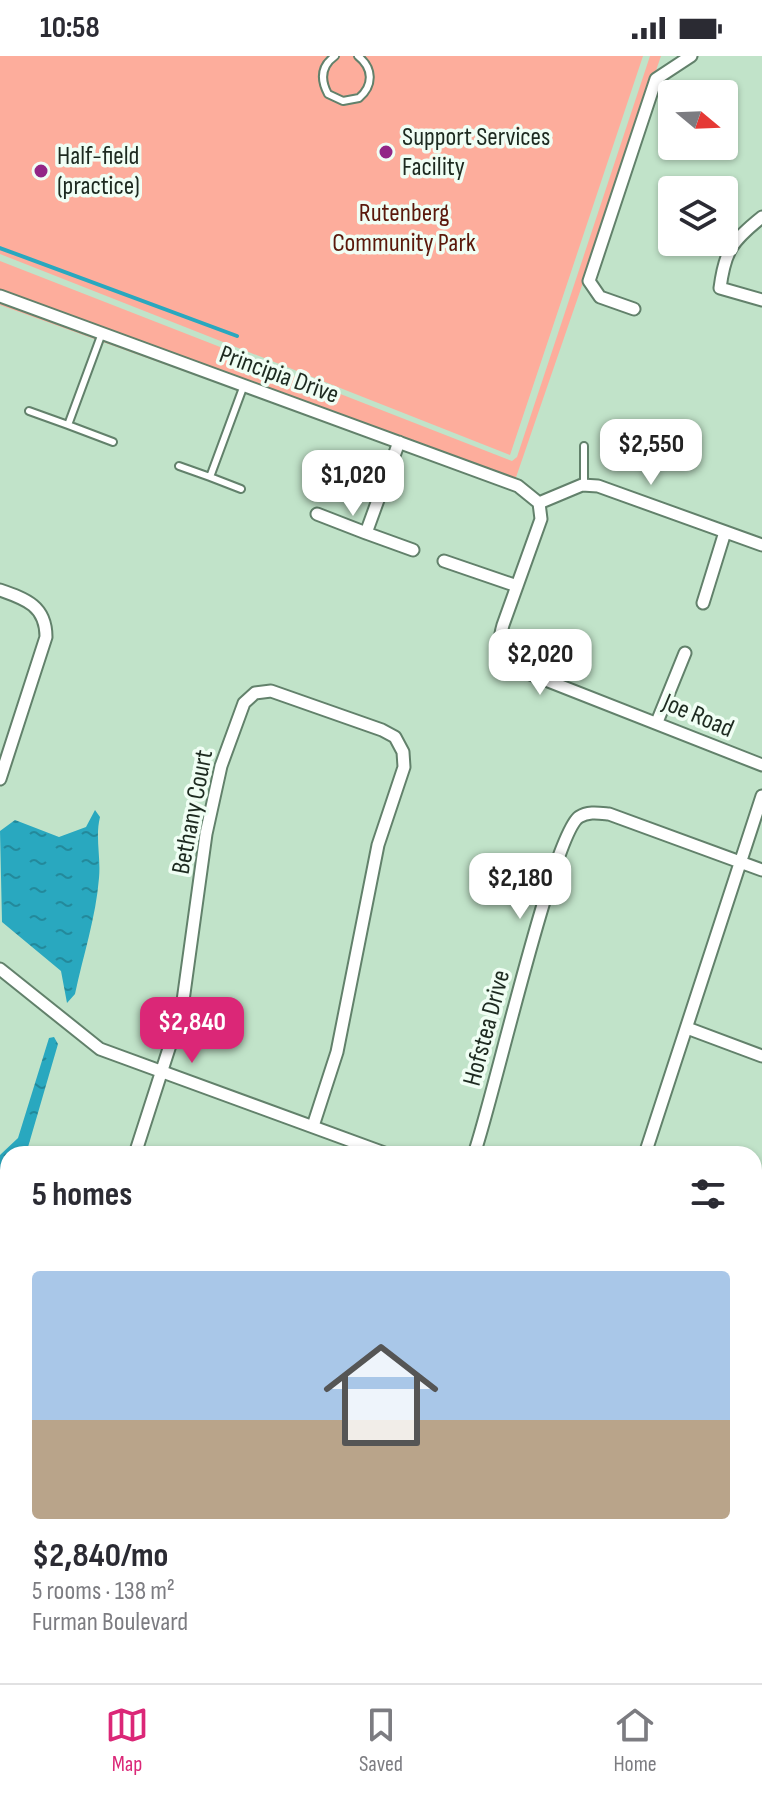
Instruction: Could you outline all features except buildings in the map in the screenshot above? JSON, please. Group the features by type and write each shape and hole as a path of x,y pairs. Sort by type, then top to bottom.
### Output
{"street":[{"path":"634,309 600,297 589,281 656,79 691,56"},
{"path":"762,217 737,237 724,257 720,288 762,300"},
{"name":"Principia Drive","path":"0,296 518,486 539,503"},
{"path":"366,533 399,442"},
{"path":"539,503 584,485 598,486 762,545"},
{"name":"Joe Road","path":"539,503 541,519 499,640 501,655 515,668 762,765"},
{"path":"317,514 413,550"},
{"path":"703,603 725,532"},
{"path":"444,561 517,586"},
{"path":"0,590 39,608 46,621 46,637 0,779"},
{"path":"657,722 685,653"},
{"name":"Bethany Court","path":"138,1146 189,976 206,834 221,766 244,703 255,693 271,691 382,730 395,737 403,752 404,767 378,845 337,1052 313,1126"},
{"path":"648,1146 762,796"},
{"name":"Hofstea Drive","path":"476,1146 541,910 568,829 579,817 594,812 739,862"},
{"path":"739,862 762,870"},
{"path":"0,969 81,1037 100,1049 366,1146"},
{"path":"687,1028 762,1056"}],"lane":[{"path":"331,57 323,71 324,86 335,99 351,101 365,93 371,77 365,62 358,56"},
{"path":"68,425 102,333"},
{"path":"210,477 244,385"},
{"path":"29,411 113,442"},
{"path":"584,446 584,485"},
{"path":"179,466 241,489"}],"green space":[{"name":"Rutenberg Community Park","path":"0,56 643,56 510,455 0,254"},
{"path":"650,56 661,56 512,489 0,305 0,261 512,461 517,457"}],"water":[{"path":"95,810 100,817 97,893 75,994 67,1003 61,971 2,922 0,831 15,820 59,837 86,827"},
{"path":"54,1037 58,1044 28,1146 10,1146 18,1138 49,1038"}],"waterway":[{"path":"0,248 237,336"}],"place":[{"name":"Support Services Facility","path":"386,152"},
{"name":"Half-field (practice)","path":"41,171"}]}
